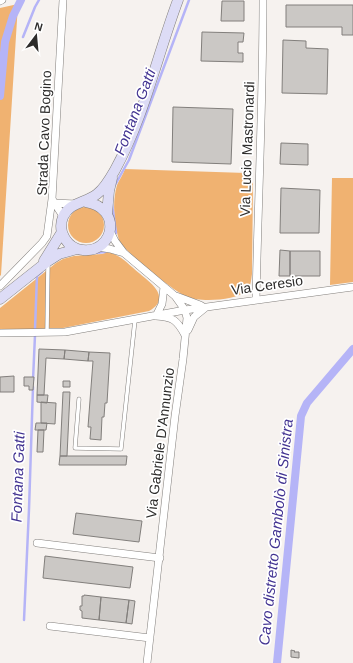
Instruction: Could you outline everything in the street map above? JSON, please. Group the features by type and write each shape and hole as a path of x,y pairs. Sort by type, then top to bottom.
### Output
{"main road":[{"path":"77,249 68,243 62,232 61,224 63,216 69,209 99,194 114,171 131,137 178,0"},
{"path":"107,214 109,191 114,171"},
{"path":"0,299 59,254 77,249 88,250 98,247 106,240 110,231 110,222 107,214 98,205 81,203"},
{"path":"44,264 62,232"}],"street":[{"name":"Strada Cavo Bogino","path":"63,0 53,201 63,216"},
{"name":"Via Lucio Mastronardi","path":"256,300 263,60 263,0"},
{"path":"0,286 47,236 53,201 81,203"},
{"path":"0,333 65,332 185,310 175,296 124,253 110,231"},
{"path":"98,247 124,253"},
{"path":"156,316 162,304 164,287"},
{"name":"Via Ceresio","path":"185,310 353,287"},
{"path":"175,296 205,308 194,317 186,335"},
{"name":"Via Gabriele D'Annunzio","path":"147,663 186,335 185,310"},
{"path":"156,316 164,316 174,320 179,324 186,335"},
{"path":"37,543 160,558"},
{"path":"50,626 150,638"}],"lane":[{"path":"44,264 46,332"},
{"path":"79,400 75,448 121,449 135,320"}],"shaded area":[{"path":"18,4 1,275 0,276 0,8"},
{"path":"125,169 246,173 250,177 253,184 252,274 249,288 241,294 226,299 193,299 181,294 139,262 119,240 116,227 114,213 115,192"},
{"path":"332,178 353,178 353,282 330,285"},
{"path":"90,207 99,212 103,218 103,232 99,238 90,243 82,243 73,238 69,232 68,221 73,212 79,208"},
{"path":"108,252 117,255 154,286 159,296 159,301 156,306 149,311 63,328 45,328 43,331 0,331 0,308 56,263 74,256 102,254"}],"building":[{"path":"222,1 244,1 244,21 221,21"},
{"path":"286,5 353,5 353,35 342,35 342,27 286,27"},
{"path":"202,32 244,33 243,42 238,42 238,53 243,53 243,62 201,61"},
{"path":"283,40 306,41 306,48 328,49 327,94 282,93"},
{"path":"173,107 233,109 231,164 172,162"},
{"path":"281,143 308,144 308,165 280,164"},
{"path":"281,188 320,190 319,233 280,233"},
{"path":"280,250 290,251 290,276 279,276"},
{"path":"290,251 320,251 320,276 290,276"},
{"path":"39,349 65,350 64,359 46,358 44,395 37,395"},
{"path":"65,350 89,352 88,361 64,359"},
{"path":"89,352 110,353 107,403 105,403 104,417 102,417 101,440 90,439 91,427 88,427 93,361 88,361"},
{"path":"14,376 14,392 0,392 0,377"},
{"path":"24,377 34,377 33,390 29,390 29,386 24,386"},
{"path":"63,381 70,381 70,387 63,387"},
{"path":"63,392 70,392 67,456 60,456"},
{"path":"37,395 48,395 47,403 37,402"},
{"path":"41,402 56,403 55,424 41,423"},
{"path":"36,423 47,423 46,430 35,430"},
{"path":"38,430 44,430 43,452 37,452"},
{"path":"60,456 127,456 126,465 59,465"},
{"path":"76,513 142,521 139,542 73,534"},
{"path":"45,556 133,567 130,588 43,578"},
{"path":"82,596 101,597 99,620 82,618 80,606 82,606"},
{"path":"101,597 129,600 126,623 99,620"},
{"path":"129,600 135,601 132,624 126,623"},
{"path":"291,650 295,651 294,652 299,652 299,658 291,657"}],"waterway":[{"path":"0,96 5,42 13,16 21,0"},
{"path":"23,37 39,0"},
{"name":"Fontana Gatti","path":"115,185 129,160 189,0"},
{"name":"Fontana Gatti","path":"112,204 116,233"},
{"name":"Fontana Gatti","path":"94,253 105,252"},
{"name":"Fontana Gatti","path":"35,329 37,276 42,272"},
{"name":"Fontana Gatti","path":"33,380 35,335"},
{"name":"Cavo distretto Gambolò di Sinistra","path":"277,663 301,416 307,403 353,349"},
{"name":"Fontana Gatti","path":"24,620 33,387"}]}
